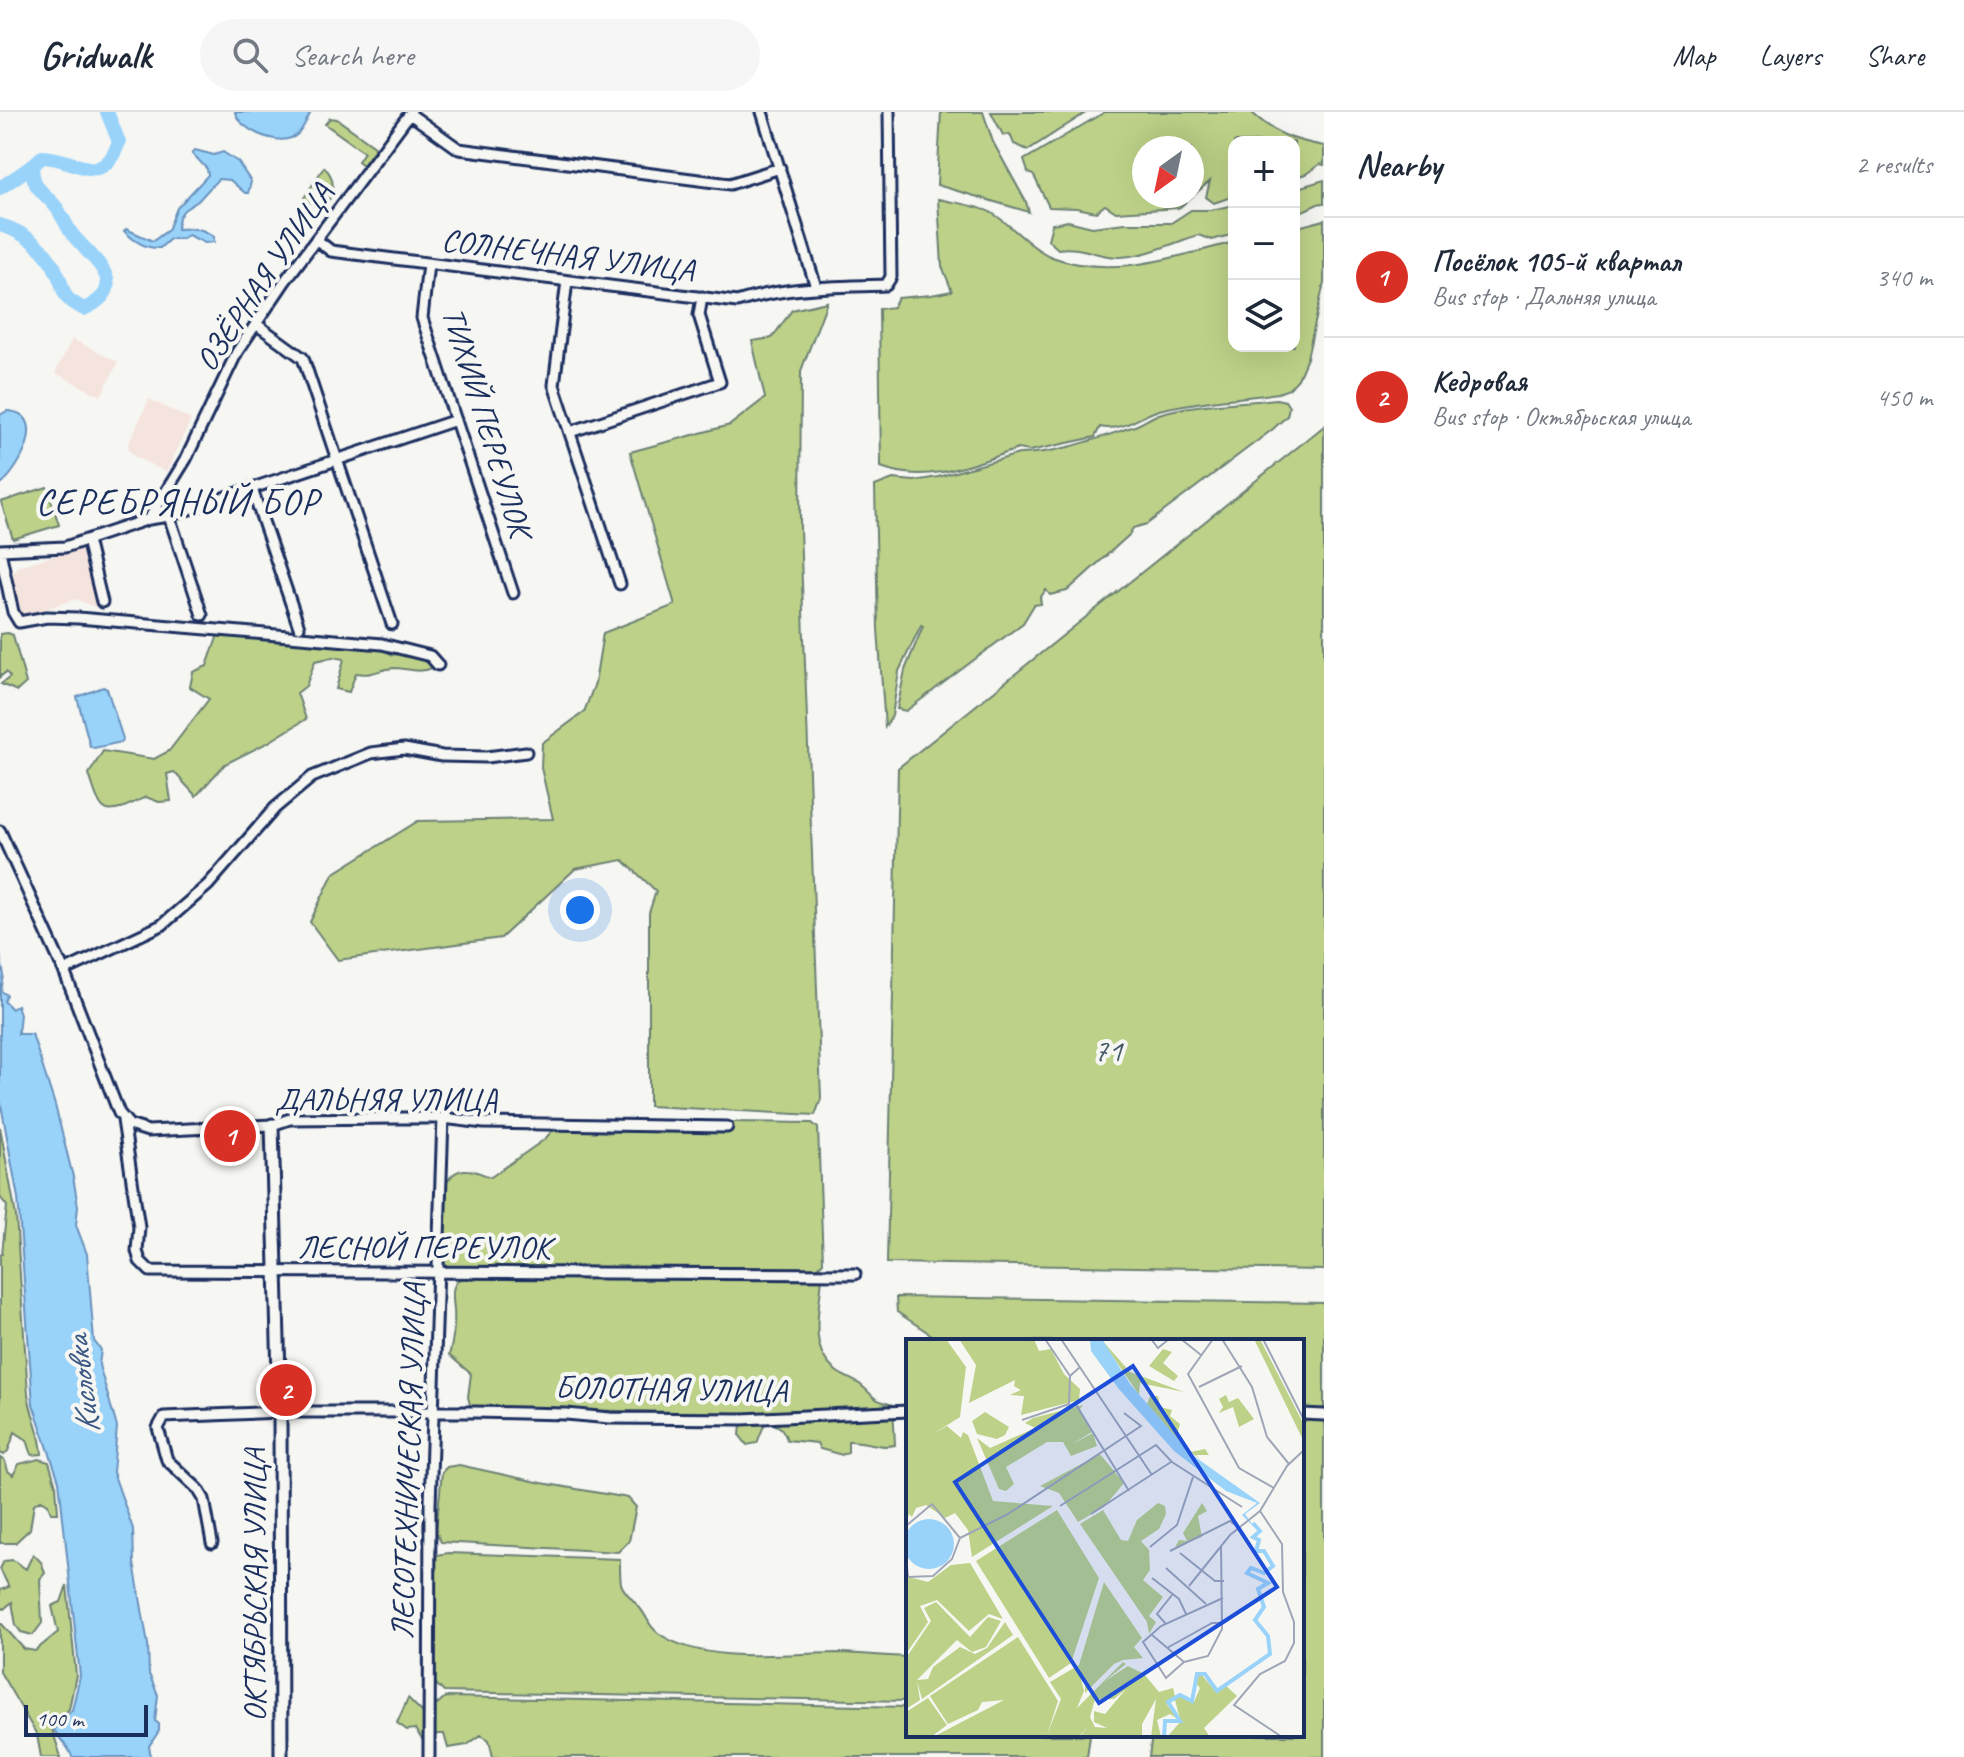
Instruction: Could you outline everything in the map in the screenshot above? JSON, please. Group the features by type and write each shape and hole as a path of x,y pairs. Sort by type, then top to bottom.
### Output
{"street":[{"path":"762,112 816,287"},
{"name":"СОЛНЕЧНАЯ УЛИЦА","path":"317,240 331,251 737,302 767,292 886,285 890,282 889,112"},
{"path":"410,113 459,149 730,184 780,168"},
{"name":"ОЗЁРНАЯ УЛИЦА","path":"149,519 186,459 237,352 410,113"},
{"name":"ТИХИЙ ПЕРЕУЛОК","path":"428,264 422,318 513,593"},
{"path":"567,281 554,385 620,584"},
{"path":"570,432 720,382 699,315 702,297"},
{"path":"256,324 303,358 392,624"},
{"path":"438,665 430,656 382,644 78,618 47,617 23,622 14,616 0,551 51,549 87,540 149,519 169,516 456,420"},
{"path":"252,489 299,627"},
{"path":"169,516 202,615"},
{"path":"87,540 102,602"},
{"path":"64,971 162,925 208,885 275,808 312,777 371,753 393,750 487,757 526,752"},
{"path":"0,831 64,971 123,1120"},
{"name":"ДАЛЬНЯЯ УЛИЦА","path":"123,1120 148,1131 272,1125 290,1119 443,1118 484,1123 727,1127"},
{"name":"ЛЕСОТЕХНИЧЕСКАЯ УЛИЦА","path":"429,1757 430,1505 443,1118"},
{"name":"ЛЕСНОЙ ПЕРЕУЛОК","path":"123,1120 139,1227 137,1251 140,1261 150,1271 855,1274"},
{"name":"ОКТЯБРЬСКАЯ УЛИЦА","path":"272,1125 280,1412 281,1757"},
{"name":"БОЛОТНАЯ УЛИЦА","path":"212,1543 204,1499 198,1489 167,1460 158,1428 164,1417 280,1412 433,1412 743,1419 906,1411"},
{"path":"1304,1414 1324,1415"}],"shaded area":[{"path":"72,339 118,362 101,396 55,373"},
{"path":"149,399 191,420 166,472 136,457 128,445"},
{"path":"80,533 100,609 75,599 22,617 15,596 14,571 18,566 68,552 64,539"}],"green space":[{"path":"941,112 983,112 993,142 1029,212 937,185"},
{"path":"991,112 1087,112 1028,150 1014,144 1010,134 1003,135"},
{"path":"1105,112 1251,112 1287,136 1228,136 1228,198 1214,203 1206,197 1210,181 1204,186 1204,136 1132,136 1132,208 1179,208 1116,212 1105,205 1096,212 1049,207 1034,176 1028,172 1024,160"},
{"path":"330,118 337,119 376,147 363,165 358,161 364,152 325,124"},
{"path":"1300,140 1324,146 1324,165 1320,164 1300,176"},
{"path":"324,167 333,189 321,209 304,198"},
{"path":"1324,180 1324,204 1300,212 1300,187"},
{"path":"938,199 992,213 1044,253 1074,263 1120,266 1228,244 1228,352 1300,352 1300,226 1324,220 1324,283 1307,358 1298,379 1289,389 1159,410 1124,425 1100,427 1095,437 1030,451 1018,449 950,470 916,474 898,472 881,467 879,309 893,307 898,298 952,291 942,266"},
{"path":"1228,206 1228,236 1212,240 1198,235 1159,249 1120,257 1058,249 1048,240 1052,224 1068,221 1092,227 1171,223 1191,210"},
{"path":"827,302 801,371 800,529 821,1099 815,1115 649,1106 649,913 656,891 623,860 575,869 501,938 338,960 310,922 333,874 418,821 553,819 541,768 542,743 584,712 595,683 603,633 675,605 630,452 730,425 765,398 752,341 772,338 792,310"},
{"path":"1276,399 1285,401 1289,407 1287,416 1273,429 1147,524 1133,528 1067,591 1050,595 1046,590 1040,598 1041,604 1034,605 1023,623 906,711 897,709 905,670 921,625 899,671 892,716 885,727 878,629 875,486 893,479 914,481 938,477 1019,454 1076,445 1136,426 1173,410"},
{"name":"71","path":"1324,426 1324,1270 887,1263 898,768"},
{"path":"47,487 59,525 13,539 1,502"},
{"path":"219,632 380,648 393,655 399,649 431,663 432,668 417,671 394,668 367,674 356,673 349,692 336,689 344,659 333,657 315,661 306,686 297,693 306,719 225,764 196,796 174,772 167,774 171,801 159,802 146,797 121,808 107,810 98,799 89,774 103,751 154,759 169,751 209,699 190,687 193,672 207,666"},
{"path":"0,634 13,635 26,683 17,691 1,684 10,677 6,672 0,677"},
{"path":"631,1121 812,1123 818,1128 823,1262 815,1270 445,1268 436,1257 440,1204 449,1179 457,1172 470,1170 491,1177 545,1139 557,1125 587,1123 608,1133"},
{"path":"0,1127 16,1216 28,1394 42,1454 32,1455 27,1440 15,1432 8,1451 4,1455 0,1453 0,1255 7,1206 0,1197"},
{"path":"464,1276 822,1277 817,1327 821,1351 836,1371 859,1384 877,1400 893,1405 895,1445 848,1441 848,1452 842,1455 820,1449 817,1443 787,1440 779,1427 765,1423 757,1443 747,1445 740,1436 741,1423 724,1413 471,1408 468,1397 471,1374 449,1355 454,1327 453,1291"},
{"path":"896,1297 1324,1303 1324,1757 1149,1757 1152,1737 1304,1737 1304,1339 938,1339 897,1312"},
{"path":"0,1457 13,1475 19,1464 39,1459 49,1462 56,1486 58,1513 51,1513 48,1504 41,1500 34,1504 30,1529 15,1543 0,1543"},
{"path":"459,1465 628,1498 636,1507 629,1541 618,1552 441,1542 436,1531 442,1472 447,1467"},
{"path":"33,1554 41,1562 45,1573 40,1579 42,1623 33,1635 21,1632 16,1625 12,1602 4,1609 0,1606 0,1590 9,1587 0,1569 4,1561 13,1560 26,1569"},
{"path":"437,1555 620,1559 624,1590 661,1635 680,1644 724,1654 841,1653 906,1657 906,1701 444,1692 431,1679 431,1643 423,1637 423,1616 432,1609 433,1563"},
{"path":"67,1585 76,1675 69,1709 52,1729 61,1757 41,1757 37,1735 0,1672 0,1622 24,1649 35,1651 58,1632 52,1606 61,1602"},
{"path":"445,1697 906,1707 906,1737 1090,1737 1087,1757 493,1757 489,1740 481,1735 467,1745 448,1748 444,1734 437,1734 425,1744 415,1729 407,1730 397,1723 408,1698 425,1715"}],"water":[{"path":"235,112 311,112 298,134 284,140 250,130"},
{"path":"195,150 214,155 223,152 238,162 251,182 248,193 230,180 218,179 179,217 177,229 201,230 214,237 214,242 205,243 188,235 182,239 170,239 160,248 155,248 136,241 124,231 126,229 153,241 168,230 177,208 208,175 207,169 192,153"},
{"path":"7,411 20,414 27,421 29,432 22,456 0,485 0,415"},
{"path":"103,687 107,689 123,739 122,742 94,748 90,746 77,697"},
{"path":"0,954 4,976 1,991 7,995 4,1001 12,1009 17,1005 20,1014 18,1034 32,1034 55,1105 73,1177 78,1206 76,1225 87,1254 94,1341 101,1350 99,1365 117,1427 113,1472 133,1529 134,1563 148,1644 149,1674 158,1695 155,1721 159,1724 159,1731 149,1746 151,1757 72,1757 54,1729 72,1710 80,1676 59,1481 33,1404 18,1198 0,1099"}],"waterway":[{"name":"Кисловка","path":"0,225 27,237 42,250 54,266 65,295 71,301 84,309 99,300 106,291 104,272 37,185 32,166 42,157 87,168 104,165 119,142 107,112"},
{"path":"0,188 32,166"}],"place":[{"name":"Посёлок 105-й квартал","path":"230,1136"},
{"name":"Кедровая","path":"286,1390"}],"district":[{"name":"СЕРЕБРЯНЫЙ БОР","path":"178,502"}]}
